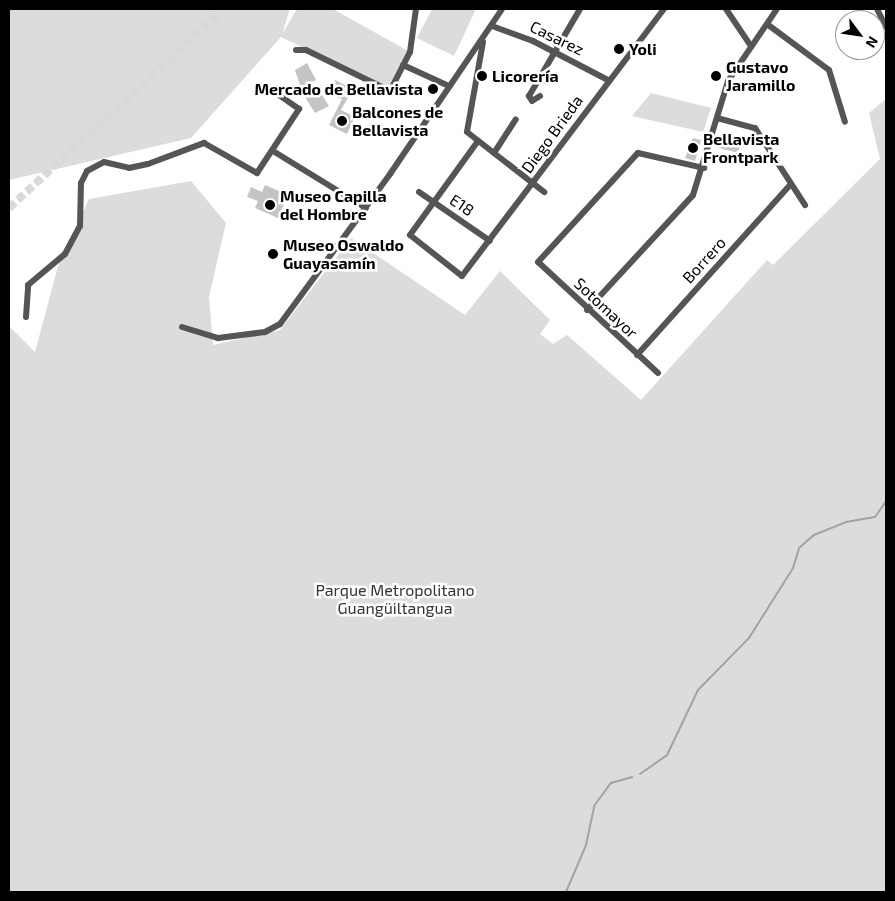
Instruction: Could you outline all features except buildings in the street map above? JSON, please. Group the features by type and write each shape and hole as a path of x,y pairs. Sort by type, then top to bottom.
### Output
{"street":[{"path":"296,50 307,50 390,90 410,52 416,9"},
{"path":"182,327 218,338 274,329 366,208 449,86 483,40 502,9"},
{"path":"540,96 535,101 529,96 580,9"},
{"name":"Diego Brieda","path":"432,202 410,237 463,276 533,184 608,80 664,9"},
{"path":"726,9 751,46"},
{"path":"588,310 690,199 704,168 729,79 777,9"},
{"path":"877,9 886,27"},
{"path":"767,24 829,70 845,122"},
{"name":"Casarez","path":"492,26 556,52 608,80"},
{"path":"483,40 467,130 478,141 544,192"},
{"path":"403,65 449,86"},
{"path":"26,317 28,285 65,254 80,226 81,183 87,171 104,162 129,168 148,164 198,143 210,145 257,173 299,109 275,92"},
{"path":"718,118 755,128 805,205"},
{"path":"494,153 516,119"},
{"path":"432,202 478,141"},
{"path":"273,151 366,208"},
{"name":"Sotomayor","path":"658,373 588,310 539,261 638,153 704,168"},
{"name":"Borrero","path":"637,355 791,184"},
{"name":"E18","path":"419,192 490,241"}],"green space":[{"path":"9,9 290,9 282,34 297,9 333,9 410,52 389,90 281,37 191,138 9,180"},
{"path":"432,9 476,9 454,56 417,38"},
{"path":"651,93 711,108 703,132 632,116"},
{"name":"Parque Metropolitano Guangüiltangua","path":"886,99 886,892 9,892 9,326 35,352 58,266 89,199 191,181 226,223 209,297 213,345 280,330 351,238 465,315 500,271 550,320 540,334 553,344 567,335 641,400 767,260 773,265 880,159 869,113"}],"waterway":[{"path":"640,774 667,755 698,690 749,638 793,568 799,548 814,535 846,522 875,517 886,501"},
{"path":"566,892 586,845 594,806 611,783 632,777"}],"tunnel":[{"path":"9,208 224,9"}],"place":[{"name":"Yoli","path":"619,49"},
{"name":"Licorería","path":"482,76"},
{"name":"Gustavo Jaramillo","path":"716,76"},
{"name":"Mercado de Bellavista","path":"433,89"},
{"name":"Balcones de Bellavista","path":"342,121"},
{"name":"Bellavista Frontpark","path":"693,148"},
{"name":"Museo Capilla del Hombre","path":"270,205"},
{"name":"Museo Oswaldo Guayasamín","path":"273,254"}]}
